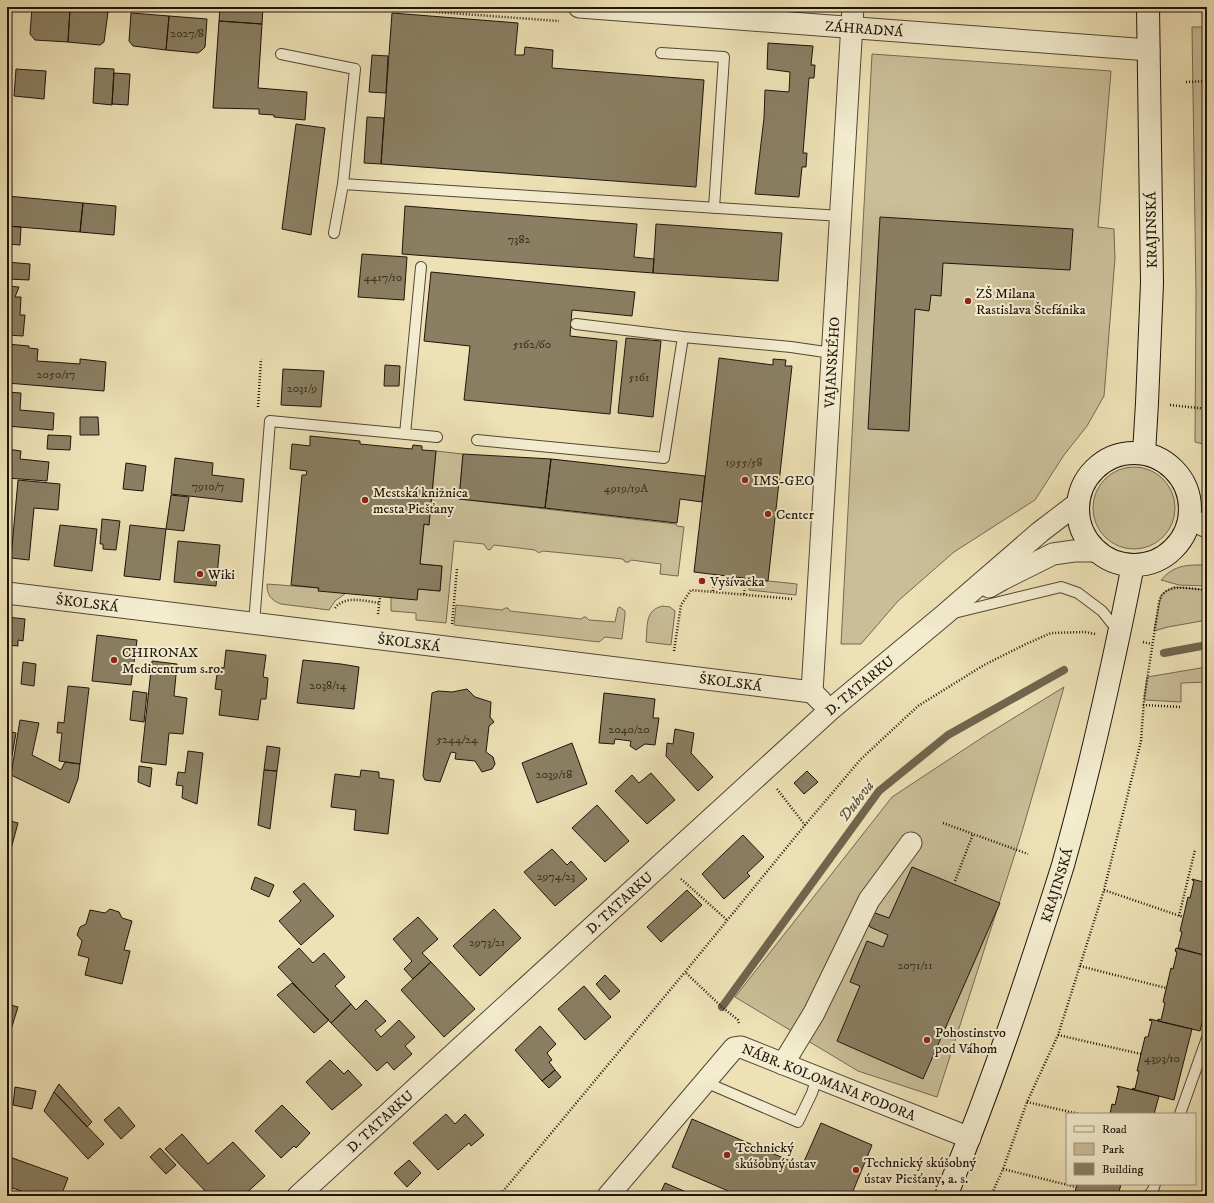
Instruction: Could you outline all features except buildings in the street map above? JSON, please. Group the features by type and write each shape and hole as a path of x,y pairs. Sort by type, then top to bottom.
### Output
{"main road":[{"name":"KRAJINSKÁ","path":"1144,453 1152,282 1148,7"},
{"path":"1123,453 1144,453 1165,461 1181,476 1186,486 1191,508 1198,523 1187,528 1177,546 1153,562 1133,565 1120,563 1108,559 1097,551 1088,541 1078,516 1080,493 1090,474 1104,461 1123,453"},
{"name":"KRAJINSKÁ","path":"946,1196 970,1138 1011,1025 1062,866 1083,790 1120,633 1133,565"}],"street":[{"name":"VAJANSKÉHO","path":"812,692 853,7"},
{"name":"ZÁHRADNÁ","path":"586,8 1149,50"},
{"name":"D. TATARKU","path":"298,1196 830,710 944,615 1040,532 1078,503"},
{"name":"D. TATARKU","path":"944,615 1003,579 1053,554 1074,551 1097,551"},
{"name":"ŠKOLSKÁ","path":"7,593 812,692"},
{"path":"812,692 830,710"},
{"path":"783,1064 814,1013 869,900 911,843"},
{"name":"NÁBR. KOLOMANA FODORA","path":"608,1196 734,1048 741,1047 970,1138"}],"lane":[{"path":"662,53 724,57 714,208"},
{"path":"281,54 355,70 344,184 334,233"},
{"path":"344,184 840,216"},
{"path":"406,434 421,267"},
{"path":"576,324 683,337 791,347 832,353"},
{"path":"477,440 664,458 683,337"},
{"path":"254,623 270,421 437,437"},
{"path":"944,615 1061,587 1078,593 1102,611 1120,633"},
{"path":"1180,1113 1207,1038"},
{"path":"706,1082 798,1122 812,1093 817,1078"},
{"path":"1148,1196 1155,1185"}],"path":[{"path":"1186,82 1207,81"},
{"path":"1170,405 1207,409"},
{"path":"451,629 457,569"},
{"path":"713,591 715,575"},
{"path":"744,594 746,578"},
{"path":"991,1196 1028,1102 1058,1035 1104,890 1140,741 1143,705 1161,595 1174,588 1207,590"},
{"path":"673,655 681,605 690,590 794,599"},
{"path":"378,612 380,596"},
{"path":"333,611 336,606 342,602 350,600 379,603"},
{"path":"499,1196 861,759 918,706 984,665 1051,633 1085,632"},
{"path":"1143,705 1181,707"},
{"path":"776,789 805,825"},
{"path":"944,823 1028,854"},
{"path":"955,881 973,834"},
{"path":"1179,916 1195,850"},
{"path":"680,878 727,920"},
{"path":"1104,890 1183,917"},
{"path":"1080,966 1166,988"},
{"path":"685,972 738,1020 742,1030 741,1047"},
{"path":"1058,1035 1141,1054"},
{"path":"1028,1102 1075,1113"},
{"path":"1003,1168 1066,1184"},
{"path":"1068,1185 1076,1187"}],"green space":[{"path":"1192,27 1207,27 1207,445 1195,442 1196,293"},
{"name":"ZŠ Milana Rastislava Štefánika","path":"872,54 1111,71 1098,227 1114,229 1115,258 1104,396 1087,426 1064,455 1035,500 954,552 898,601 861,644 841,644"},
{"path":"436,451 463,454 459,499 676,524 677,526 684,527 678,576 660,574 661,564 631,560 629,562 625,562 623,559 543,551 537,552 535,550 494,545 490,550 487,549 484,544 454,541 446,623 416,620 416,613 391,611 391,597 417,599 418,589 440,591 442,566 420,564 424,524 429,525"},
{"path":"1134,467 1150,471 1163,479 1171,492 1175,508 1171,524 1163,537 1150,545 1134,549 1118,545 1105,537 1097,524 1093,508 1097,492 1105,479 1118,471"},
{"path":"1207,565 1207,586 1179,585 1161,580 1171,571 1182,566"},
{"path":"750,579 797,584 796,595 749,590"},
{"path":"267,584 319,588 318,590 346,593 335,601 329,610 281,604 274,601 270,596"},
{"path":"1174,587 1207,590 1207,620 1154,631 1161,595"},
{"path":"456,605 502,610 508,608 510,611 581,619 586,617 589,620 615,622 618,608 620,607 625,611 622,639 605,637 599,642 454,625"},
{"path":"663,606 670,607 675,611 671,645 646,642 647,625 650,615 657,608"},
{"path":"1207,667 1207,682 1181,683 1181,702 1144,700 1147,677"},
{"path":"1064,687 1021,835 937,1097 858,1071 735,997 892,797 986,735"}],"waterway":[{"name":"Dubová","path":"1164,653 1207,645"},
{"name":"Dubová","path":"722,1007 879,791 948,735 1064,670"}],"place":[{"name":"ZŠ Milana Rastislava Štefánika","path":"968,301"},
{"name":"IMS-GEO","path":"745,480"},
{"name":"Mestská knižnica mesta Piešťany","path":"365,500"},
{"name":"Center","path":"768,514"},
{"name":"Wiki","path":"200,574"},
{"name":"Vyšívačka","path":"702,581"},
{"name":"CHIRONAX Medicentrum s.ro.","path":"114,660"},
{"name":"Pohostinstvo pod Váhom","path":"927,1040"},
{"name":"Technický skúšobný ústav","path":"727,1155"},
{"name":"Technický skúšobný ústav Piešťany, a. s.","path":"856,1170"}]}
